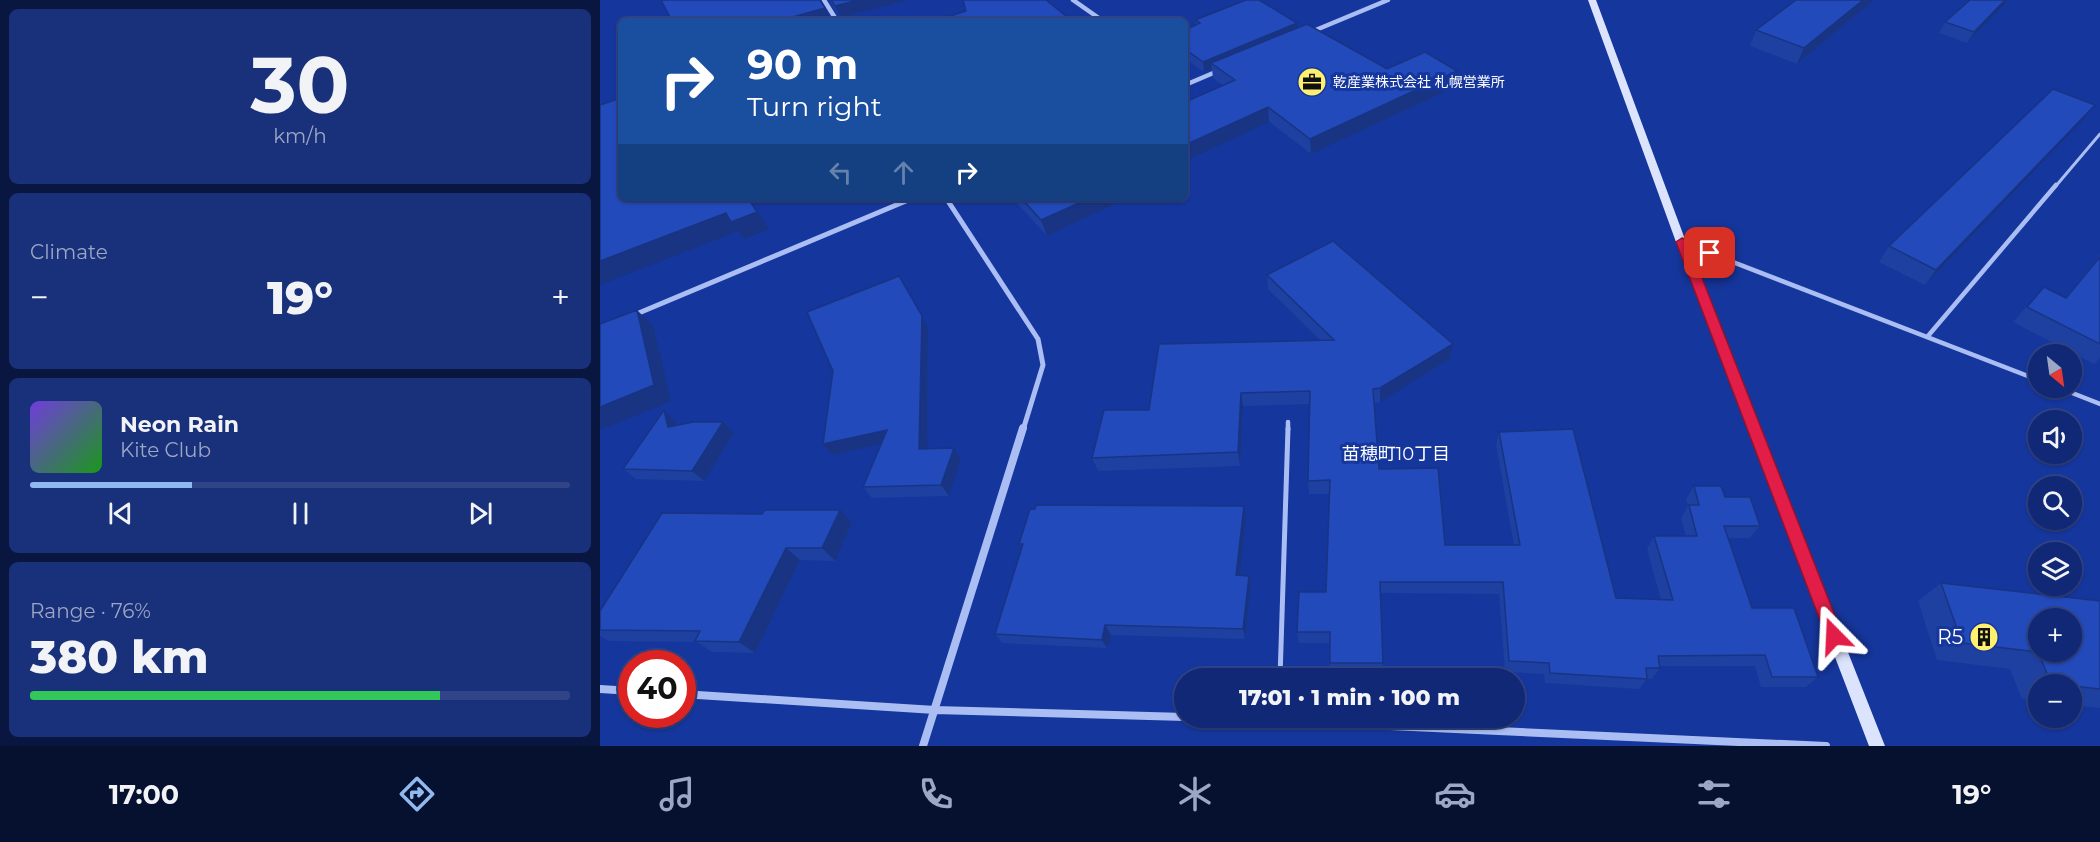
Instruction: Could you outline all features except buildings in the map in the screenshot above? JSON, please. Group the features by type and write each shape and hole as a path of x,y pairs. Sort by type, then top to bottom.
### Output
{"street":[{"path":"824,0 835,18"},
{"path":"1072,0 1099,18"},
{"path":"1300,36 1388,0"},
{"path":"1592,0 1682,242 1876,746"},
{"path":"1188,84 1224,68"},
{"path":"622,320 906,201"},
{"path":"923,746 1043,365 1038,339 948,201"},
{"path":"600,689 618,690"},
{"path":"696,695 935,710 1174,717"},
{"path":"1474,728 1826,746"}],"lane":[{"path":"1928,336 2100,134"},
{"path":"1682,242 2028,376"},
{"path":"2082,397 2100,404"},
{"path":"1280,668 1288,422"}],"place":[{"name":"乾産業株式会社 札幌営業所","path":"1312,82"},
{"name":"R5","path":"1984,637"}],"district":[{"name":"苗穂町10丁目","path":"1396,454"}],"route":[{"path":"1710,253 1682,242 1834,636"}]}
